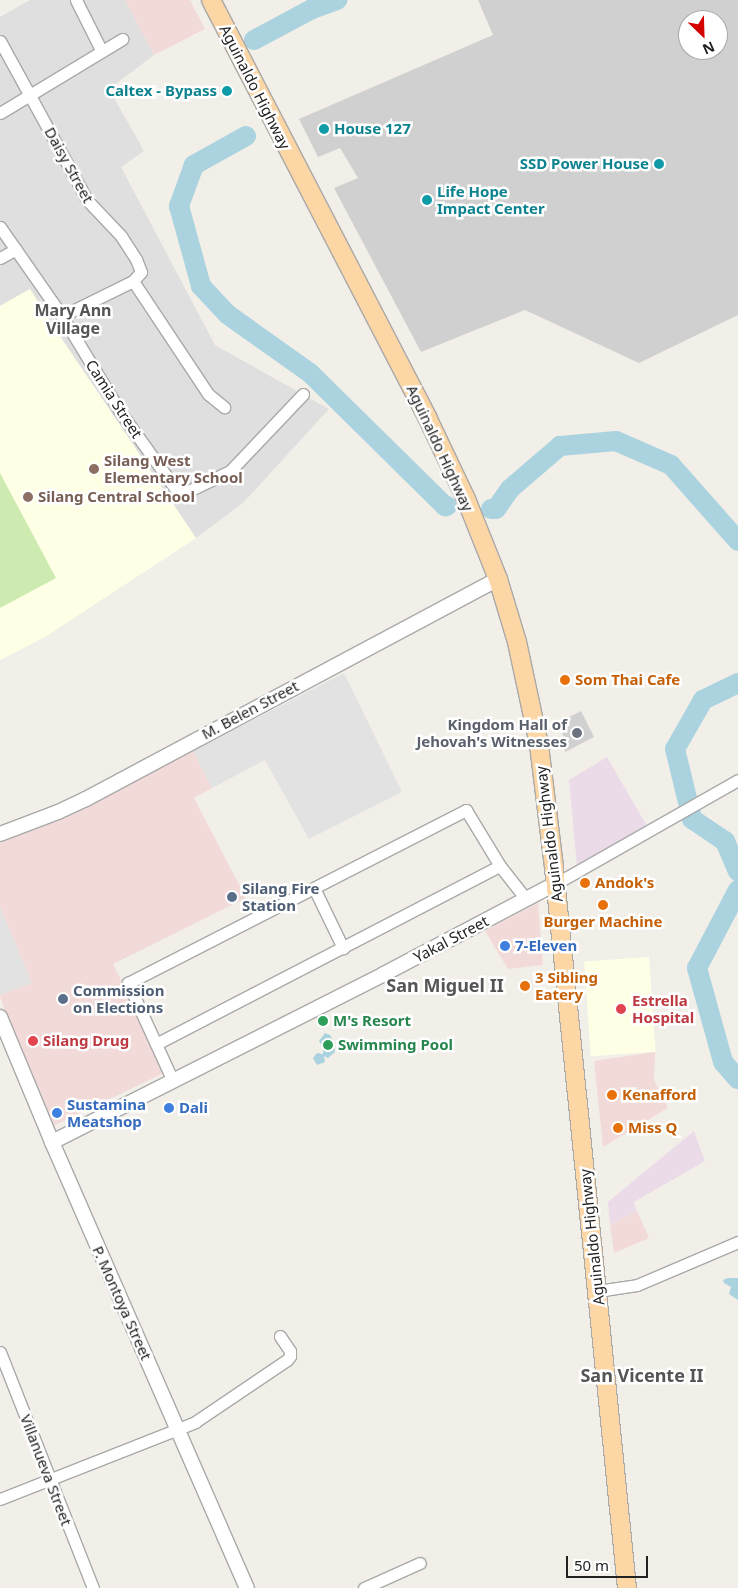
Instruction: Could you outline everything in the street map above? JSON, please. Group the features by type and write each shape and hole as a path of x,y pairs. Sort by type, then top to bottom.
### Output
{"main road":[{"name":"Aguinaldo Highway","path":"211,0 427,417 466,499 498,579 518,642 535,722 555,884 627,1588"}],"street":[{"path":"76,0 102,50"},
{"path":"0,113 122,39"},
{"name":"Daisy Street","path":"0,41 87,200 121,236 136,259 141,272 133,281"},
{"name":"Camia Street","path":"0,227 62,316 121,414 180,495 230,471 303,394"},
{"path":"0,258 16,249"},
{"path":"62,316 133,281 208,394 224,407"},
{"name":"M. Belen Street","path":"0,834 86,799 498,579"},
{"name":"Yakal Street","path":"52,1142 172,1079 384,974 555,884 738,780"},
{"path":"172,1079 128,983 466,810 500,866 526,899"},
{"path":"156,1044 500,866"},
{"path":"314,888 343,948"},
{"name":"P. Montoya Street","path":"0,1017 6,1052 52,1142 247,1588"},
{"path":"597,1291 636,1284 738,1242"},
{"path":"0,1499 178,1430 207,1414 287,1360 290,1356 290,1351 280,1336"},
{"name":"Villanueva Street","path":"0,1352 93,1588"},
{"path":"364,1588 420,1563"}],"shaded area":[{"name":"Mary Ann Village","path":"30,0 125,0 154,55 109,89 144,151 121,167 215,345 329,409 243,503 196,538 30,289 0,306 0,17"},
{"path":"125,0 190,0 205,29 154,55"},
{"path":"478,0 738,0 738,315 639,363 525,310 421,352 334,188 358,178 340,148 318,157 299,119 493,35"},
{"path":"30,289 196,538 45,637 0,660 0,306"},
{"path":"344,673 402,792 309,839 265,760 212,788 193,751"},
{"name":"Kingdom Hall of Jehovah's Witnesses","path":"581,711 594,737 565,752 561,721"},
{"path":"193,751 212,788 194,798 246,898 113,964 166,1072 53,1126 15,1038 0,997 0,841 71,815"},
{"path":"607,757 647,826 577,866 569,780"},
{"path":"538,903 543,965 508,969 485,931"},
{"path":"0,907 32,983 0,995"},
{"name":"Estrella Hospital","path":"649,957 656,1052 591,1056 584,962"},
{"path":"655,1052 654,1080 668,1108 603,1147 594,1061"},
{"path":"694,1131 705,1161 634,1202 637,1211 610,1225 608,1202"},
{"path":"637,1211 649,1238 614,1253 610,1225"}],"green space":[{"path":"0,473 56,578 0,608"}],"water":[{"name":"Swimming Pool","path":"325,1033 330,1035 334,1043 335,1052 328,1058 324,1056 325,1062 317,1065 313,1058 317,1053 323,1054 323,1048 319,1041"},
{"path":"738,1278 738,1300 729,1294 731,1287 724,1283 723,1280"}],"waterway":[{"path":"254,40 312,9 337,0"},
{"path":"246,136 194,165 179,206 201,286 227,314 310,373 447,506"},
{"path":"491,509 496,509 510,489 560,446 616,441 671,465 738,541"},
{"path":"738,683 703,700 675,749 692,819 725,841 738,871"},
{"path":"738,890 697,968 723,1062 738,1079"}],"place":[{"name":"Caltex - Bypass","path":"227,91"},
{"name":"House 127","path":"324,129"},
{"name":"SSD Power House","path":"659,164"},
{"name":"Life Hope Impact Center","path":"427,200"},
{"name":"Silang West Elementary School","path":"94,469"},
{"name":"Silang Central School","path":"28,497"},
{"name":"Som Thai Cafe","path":"565,680"},
{"name":"Kingdom Hall of Jehovah's Witnesses","path":"577,733"},
{"name":"Andok's","path":"585,883"},
{"name":"Silang Fire Station","path":"232,897"},
{"name":"Burger Machine","path":"603,905"},
{"name":"7-Eleven","path":"505,946"},
{"name":"3 Sibling Eatery","path":"525,986"},
{"name":"Commission on Elections","path":"63,999"},
{"name":"Estrella Hospital","path":"621,1009"},
{"name":"M's Resort","path":"323,1021"},
{"name":"Silang Drug","path":"33,1041"},
{"name":"Swimming Pool","path":"328,1045"},
{"name":"Kenafford","path":"612,1095"},
{"name":"Dali","path":"169,1108"},
{"name":"Sustamina Meatshop","path":"57,1113"},
{"name":"Miss Q","path":"618,1128"}],"district":[{"name":"Mary Ann Village","path":"73,319"},
{"name":"San Miguel II","path":"445,985"},
{"name":"San Vicente II","path":"642,1375"}]}
